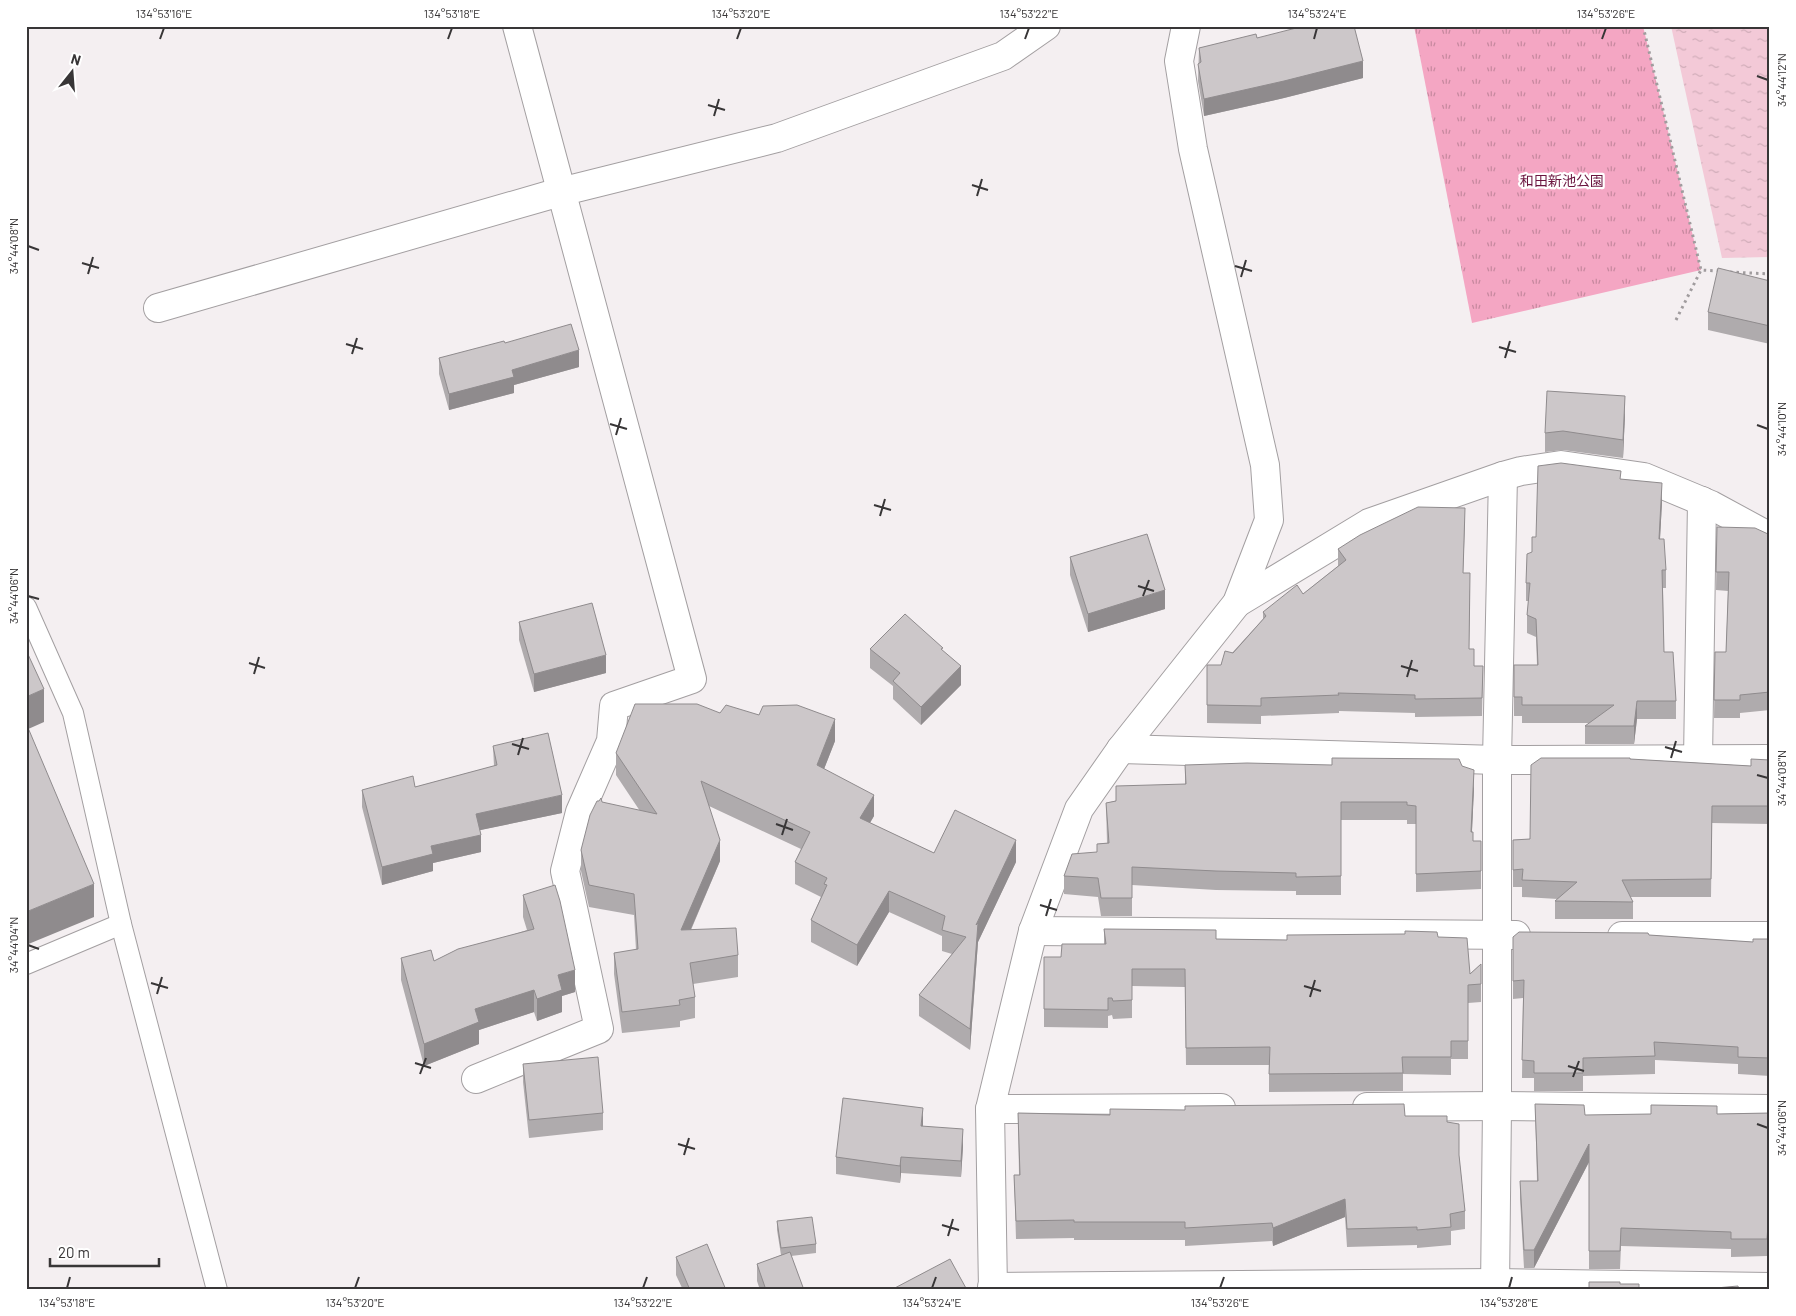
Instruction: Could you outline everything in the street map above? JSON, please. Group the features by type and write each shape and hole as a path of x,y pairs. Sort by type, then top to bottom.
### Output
{"street":[{"path":"476,1078 599,1030 565,871 580,812 611,741 614,706 692,679 517,26"},
{"path":"158,308 560,192 777,138 1003,56 1046,26"},
{"path":"1186,26 1179,61 1193,149 1265,465 1269,520 1238,603 1121,749 1079,809 1033,931 990,1109 992,1288 1770,1287"},
{"path":"1238,603 1369,523 1503,476 1521,471 1561,465 1644,477 1702,501 1770,537"},
{"path":"1495,1286 1497,760 1503,476"},
{"path":"1698,760 1702,501"},
{"path":"1121,749 1497,760 1770,759"},
{"path":"1033,931 1536,936"},
{"path":"1595,936 1770,936"},
{"path":"1338,1107 1770,1108"},
{"path":"990,1109 1249,1108"}],"lane":[{"path":"26,607 73,713 121,924 217,1290"},
{"path":"26,964 121,924"}],"path":[{"path":"1643,26 1701,270 1676,320"},
{"path":"1701,270 1770,274"}],"green space":[{"name":"和田新池公園","path":"1414,26 1643,26 1701,270 1472,323"}],"water":[{"path":"1671,26 1770,26 1770,257 1722,258"}],"building":[{"path":"1304,26 1354,26 1363,61 1204,99 1198,64 1201,62 1199,48 1256,34 1257,38"},
{"path":"1718,268 1770,281 1770,326 1708,312"},
{"path":"571,324 579,350 512,370 514,377 449,394 439,358 504,341 505,343"},
{"path":"1547,391 1625,396 1623,440 1563,431 1545,433"},
{"path":"1561,463 1621,471 1620,479 1662,483 1659,539 1664,539 1666,570 1662,570 1664,652 1673,652 1676,701 1637,701 1634,726 1585,726 1614,705 1522,705 1522,697 1514,697 1514,665 1538,665 1536,619 1527,615 1530,583 1526,583 1527,554 1532,552 1532,537 1536,537 1538,466"},
{"path":"1418,507 1465,508 1463,573 1470,573 1469,649 1474,649 1474,666 1483,666 1482,698 1415,699 1415,695 1338,693 1339,695 1261,698 1261,706 1207,705 1207,665 1221,665 1225,651 1233,653 1266,616 1263,612 1297,585 1303,594 1346,560 1338,549 1360,535"},
{"path":"1717,527 1755,528 1768,534 1768,543 1770,544 1770,692 1740,695 1740,700 1714,700 1715,652 1726,652 1729,572 1716,572"},
{"path":"1147,534 1165,590 1088,614 1070,557"},
{"path":"592,603 606,655 534,674 519,622"},
{"path":"905,614 961,666 921,707 893,681 900,673 870,649"},
{"path":"26,650 44,689 26,697"},
{"path":"635,704 697,704 720,713 726,705 759,715 763,706 797,705 835,719 817,765 874,795 860,818 934,853 955,810 1016,840 976,925 978,923 970,1029 919,995 966,937 942,930 945,916 889,891 857,945 811,920 827,885 824,884 827,878 795,862 810,832 701,781 720,840 681,930 736,928 738,955 690,963 695,997 679,1000 680,1005 622,1012 614,953 638,949 634,894 589,885 581,850 590,815 597,801 601,798 602,802 657,814 616,753"},
{"path":"26,723 94,884 26,912"},
{"path":"548,733 562,795 476,814 481,835 431,846 433,854 382,867 362,790 413,776 415,787 497,765 493,746"},
{"path":"1332,758 1459,759 1462,766 1474,770 1471,832 1473,832 1473,841 1481,841 1481,871 1416,874 1416,806 1407,805 1407,802 1341,802 1341,876 1296,877 1296,873 1132,867 1132,898 1101,898 1098,878 1064,876 1072,854 1097,852 1097,844 1109,843 1106,803 1116,801 1116,786 1186,784 1185,765 1247,763 1332,765"},
{"path":"1541,758 1630,758 1751,766 1751,759 1770,760 1770,806 1712,806 1711,879 1622,880 1633,902 1555,901 1577,882 1522,880 1523,869 1513,870 1513,840 1530,839 1531,765"},
{"path":"555,885 575,970 558,975 562,990 537,999 534,990 475,1009 479,1022 424,1044 401,958 431,950 434,961 458,949 534,929 523,895"},
{"path":"1104,929 1216,930 1216,939 1287,940 1287,935 1405,934 1405,931 1437,932 1438,937 1467,938 1470,974 1481,964 1481,984 1468,985 1468,1041 1451,1041 1451,1057 1402,1057 1403,1073 1269,1074 1270,1047 1186,1048 1185,969 1132,969 1132,1000 1113,1001 1112,998 1108,998 1108,1010 1044,1009 1044,957 1061,957 1062,944 1106,944"},
{"path":"1519,932 1648,933 1649,935 1753,942 1753,939 1770,939 1770,1058 1738,1057 1738,1047 1654,1042 1655,1056 1583,1058 1583,1073 1534,1073 1534,1061 1522,1060 1524,980 1513,981 1513,937"},
{"path":"598,1057 603,1113 529,1120 523,1064"},
{"path":"843,1098 923,1108 921,1126 963,1129 961,1161 901,1157 900,1166 836,1157"},
{"path":"1404,1104 1405,1116 1447,1116 1447,1122 1459,1124 1459,1155 1465,1211 1450,1214 1451,1227 1417,1230 1417,1227 1347,1229 1345,1199 1273,1228 1272,1223 1185,1228 1185,1222 1016,1221 1014,1175 1020,1175 1018,1113 1110,1115 1110,1109 1185,1110 1185,1106"},
{"path":"1535,1104 1584,1105 1585,1115 1651,1114 1651,1105 1717,1106 1717,1114 1770,1113 1770,1225 1768,1225 1767,1239 1731,1239 1731,1232 1621,1228 1620,1251 1589,1251 1589,1144 1534,1250 1524,1250 1520,1181 1538,1181"},
{"path":"812,1217 816,1244 781,1248 777,1221"},
{"path":"707,1244 726,1290 690,1290 676,1257"},
{"path":"790,1252 804,1290 766,1290 757,1264"},
{"path":"950,1259 967,1290 891,1290"},
{"path":"1589,1282 1639,1284 1639,1290 1589,1290"},
{"path":"1738,1286 1739,1290 1694,1290"},
{"path":"1532,1288 1574,1290 1531,1290"}]}
